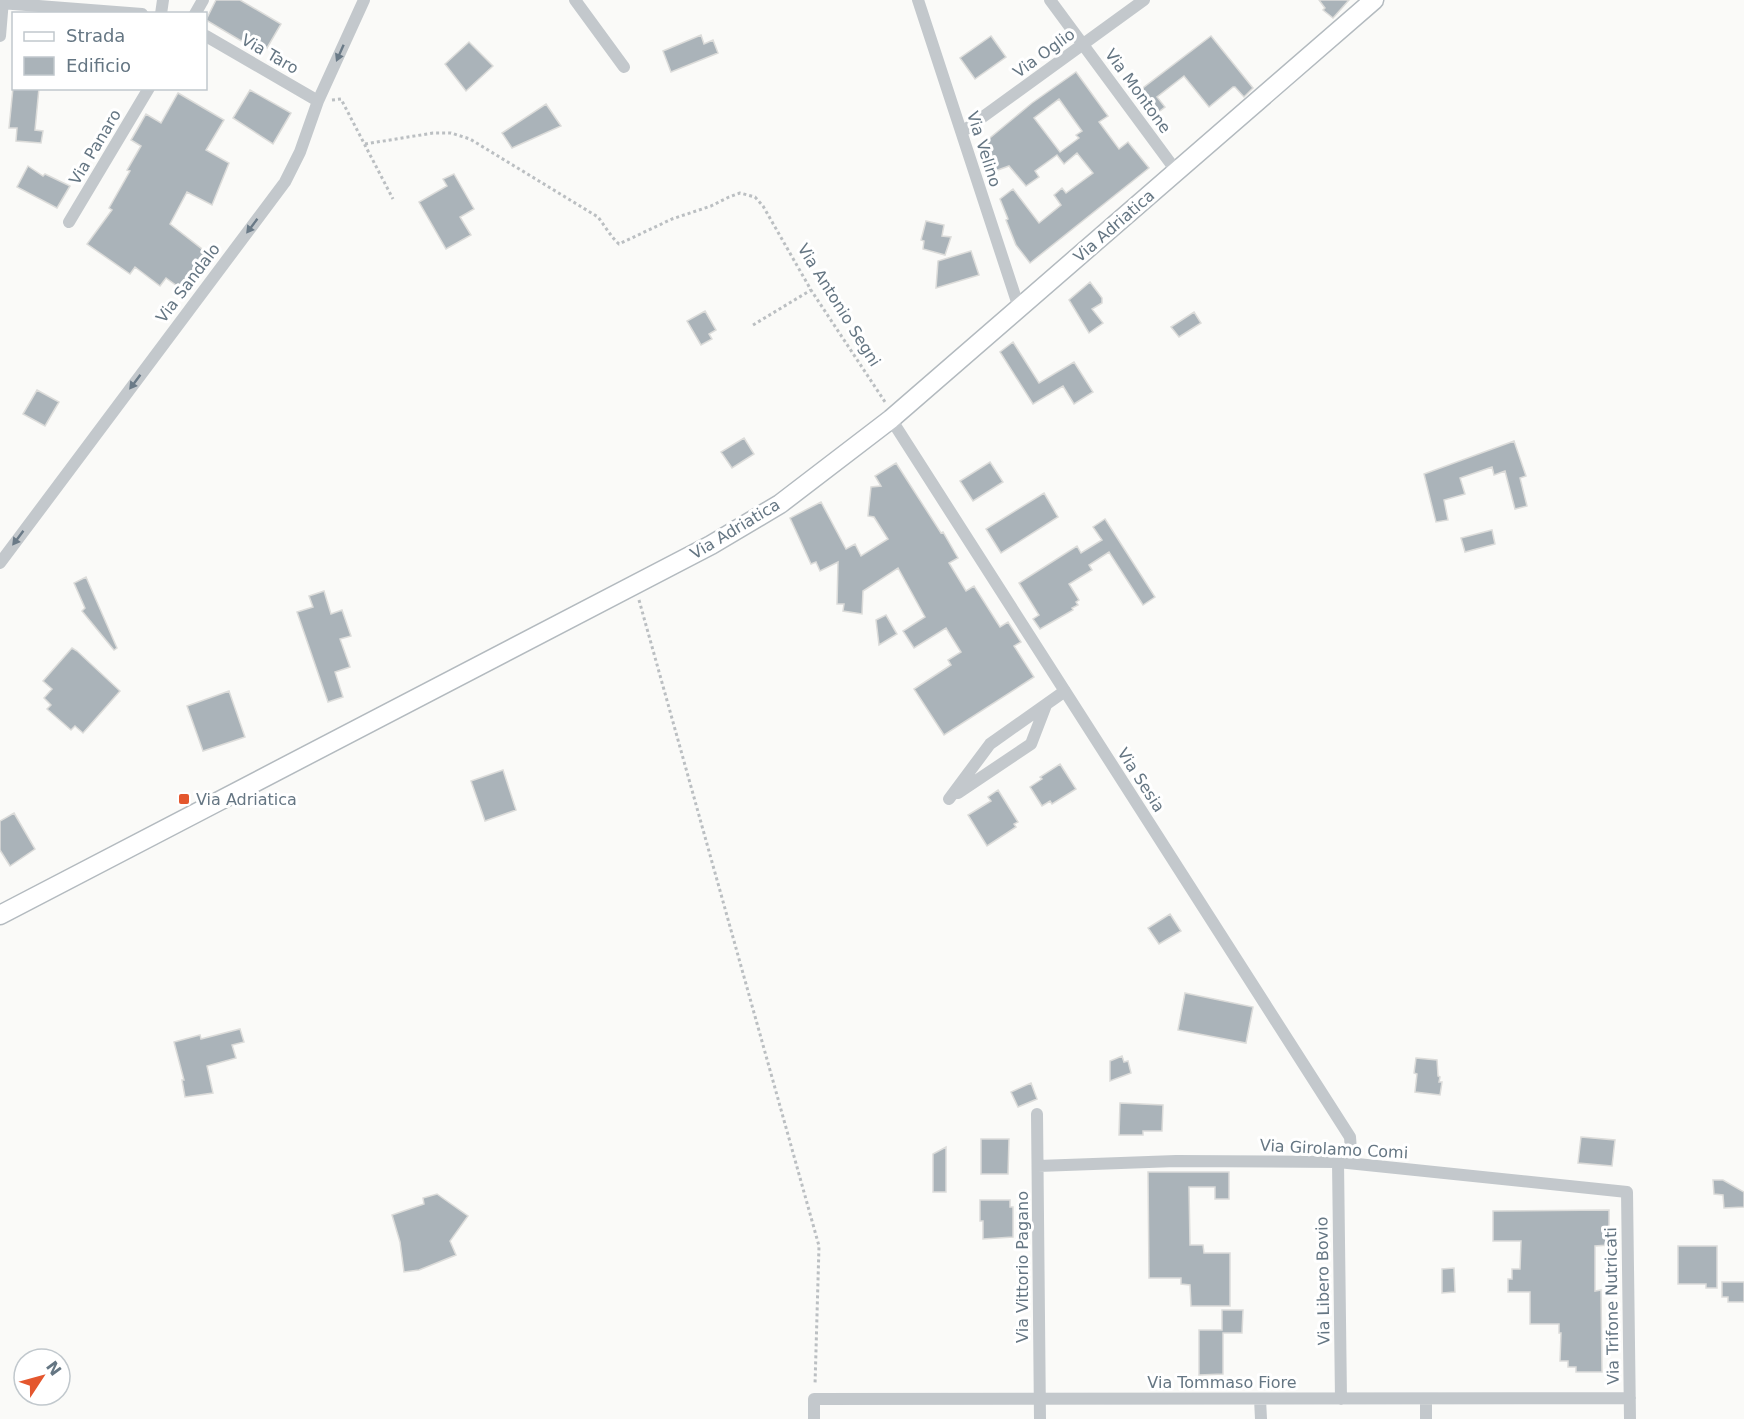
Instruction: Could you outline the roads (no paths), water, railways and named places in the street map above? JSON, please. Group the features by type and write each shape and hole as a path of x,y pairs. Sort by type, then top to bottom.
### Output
{"street":[{"name":"Via Sandalo","path":"0,563 285,182 300,152 318,101 364,0"},
{"path":"574,0 624,67"},
{"name":"Via Velino","path":"918,0 1019,308"},
{"name":"Via Montone","path":"1050,0 1177,172"},
{"name":"Via Oglio","path":"962,132 1144,0"},
{"name":"Via Adriatica","path":"0,915 711,545 780,504 891,419 1374,0"},
{"path":"0,36 2,2 119,12"},
{"name":"Via Taro","path":"207,37 318,101"},
{"name":"Via Panaro","path":"69,222 148,90"},
{"name":"Via Sesia","path":"891,419 1350,1137 1352,1163"},
{"path":"1046,704 1031,744 949,799 990,744 1046,704 1065,691"},
{"name":"Via Vittorio Pagano","path":"1037,1114 1040,1419"},
{"name":"Via Girolamo Comi","path":"1038,1166 1176,1161 1338,1162 1627,1192"},
{"name":"Via Libero Bovio","path":"1338,1162 1341,1399"},
{"name":"Via Trifone Nutricati","path":"1627,1192 1630,1419"},
{"path":"1426,1398 1426,1419"},
{"name":"Via Tommaso Fiore","path":"814,1419 814,1399 1630,1398"},
{"path":"1260,1399 1261,1419"}],"place":[{"name":"Via Adriatica","path":"184,799"}]}
